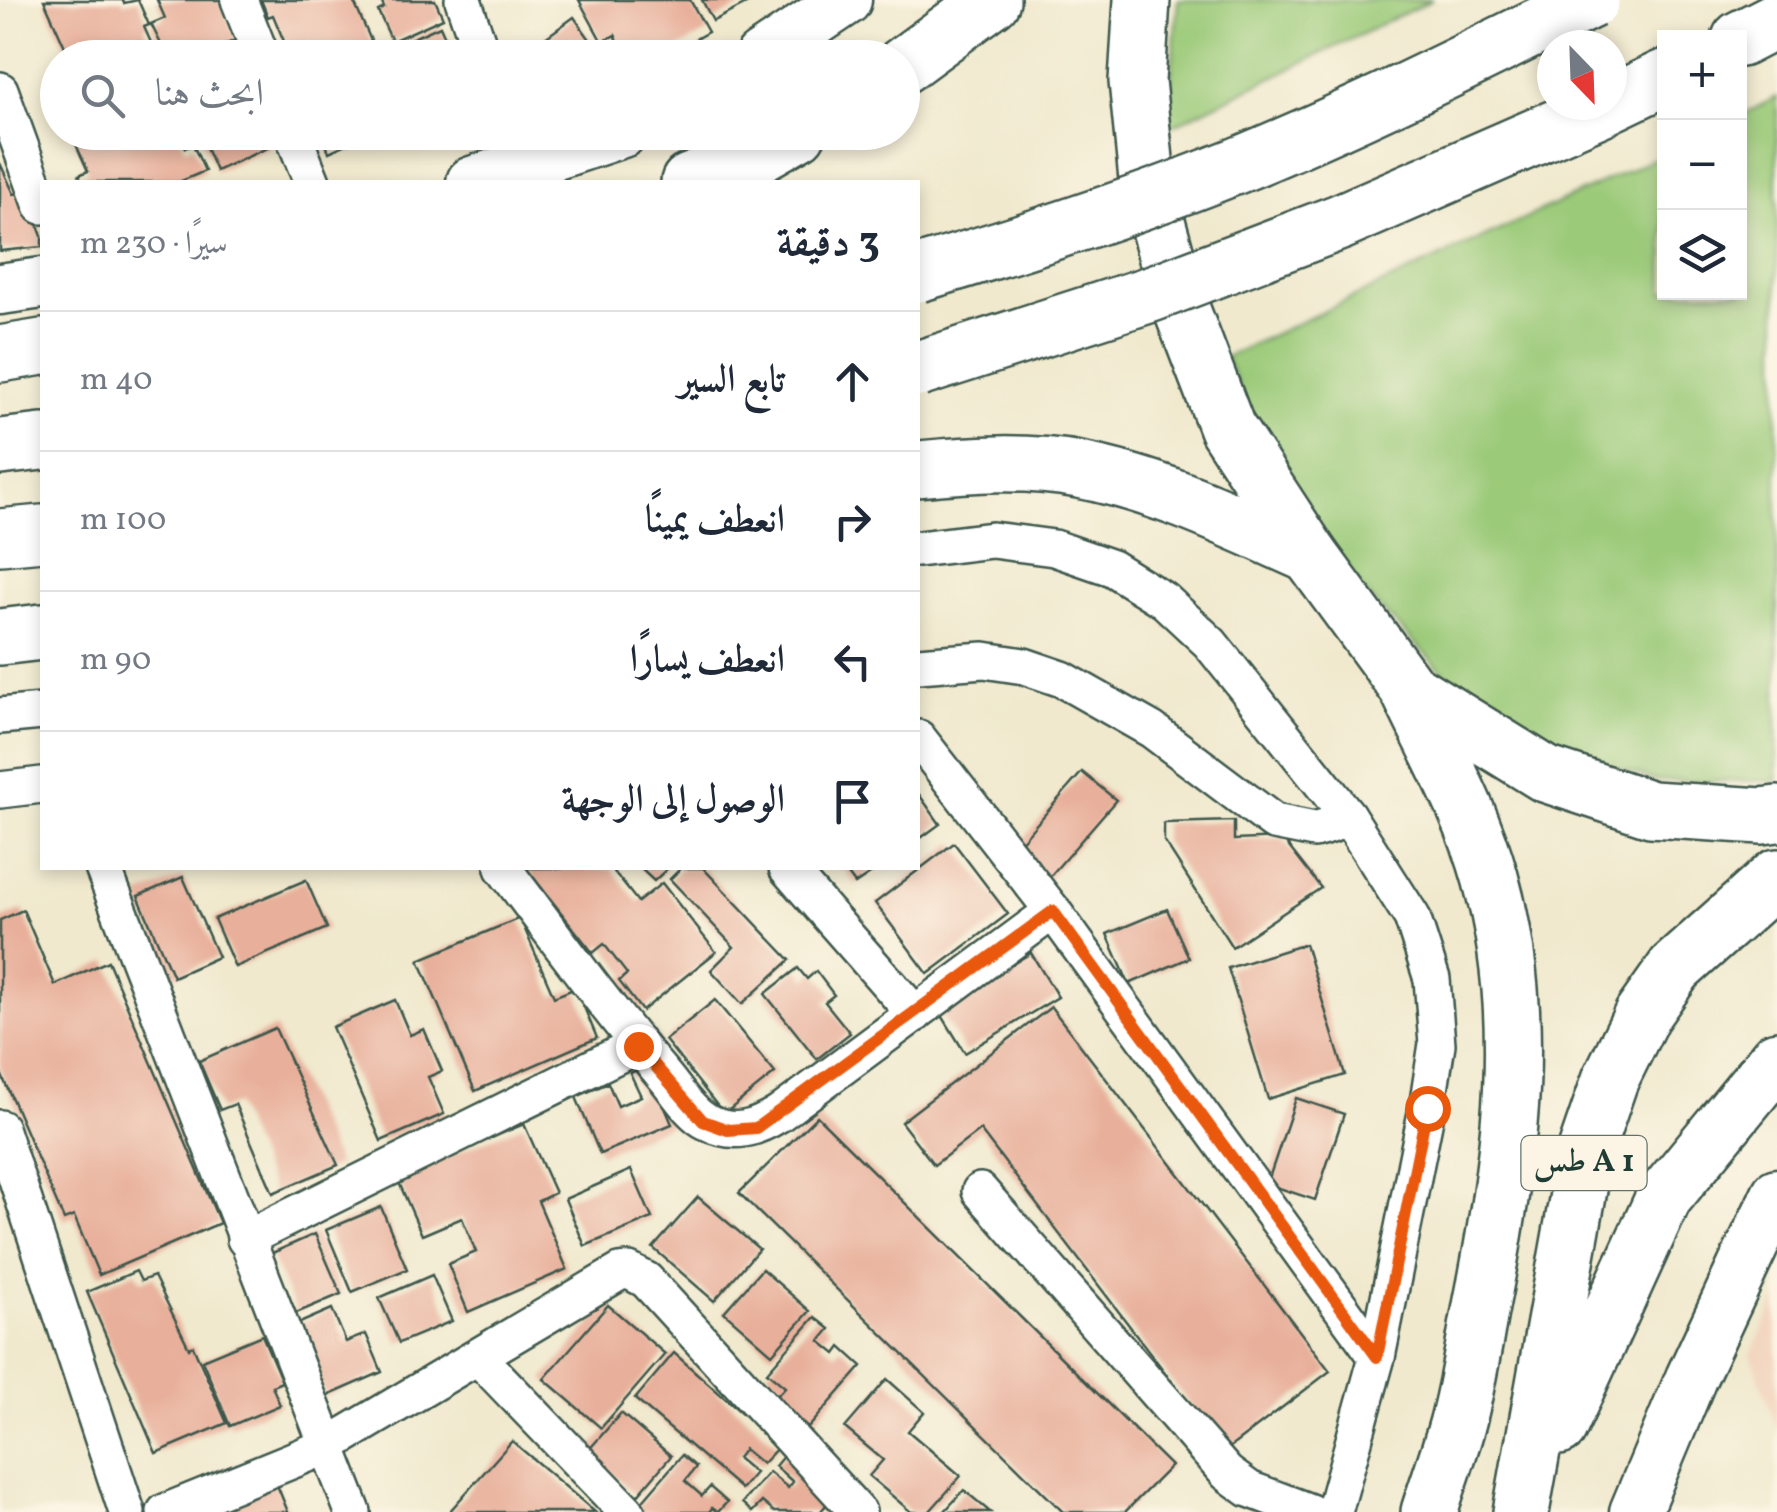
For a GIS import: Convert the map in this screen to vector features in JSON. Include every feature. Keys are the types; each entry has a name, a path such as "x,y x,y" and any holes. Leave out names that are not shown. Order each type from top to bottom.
{"main road":[{"path":"920,53 992,0"},
{"path":"1142,0 1137,81 1148,189 1180,306 1228,428 1310,555 1408,688 1545,774 1651,809 1777,814"},
{"path":"920,273 1240,164 1472,59 1591,0"},
{"path":"1747,36 1777,20"},
{"path":"1627,96 1657,81"},
{"path":"920,367 1151,294 1340,222 1573,120"},
{"path":"694,180 765,150"},
{"path":"0,354 40,347"},
{"path":"0,447 40,442"},
{"path":"920,469 983,464 1078,470 1176,496 1310,555"},
{"path":"0,537 40,533"},
{"path":"0,637 40,632"},
{"name":"طس A 1","path":"1408,688 1458,794 1490,875 1508,961 1516,1044 1511,1130 1498,1220 1457,1424 1429,1512"},
{"name":"طس A 1","path":"1521,1512 1586,1150 1610,1080 1642,1015 1675,968 1777,878"},
{"path":"1521,1512 1664,1197 1777,1059"}],"street":[{"path":"239,0 255,40"},
{"path":"462,0 476,40"},
{"path":"787,40 846,0"},
{"path":"0,90 40,200"},
{"path":"299,150 311,180"},
{"path":"475,180 515,150"},
{"path":"0,289 40,283"},
{"path":"920,549 992,540 1054,548 1112,568 1152,592 1210,643 1347,815 1412,916 1432,978 1437,1044 1377,1357 1334,1512"},
{"path":"920,665 984,660 1024,666 1062,680 1152,730 1274,822 1314,830 1332,826 1347,815"},
{"path":"0,716 40,712"},
{"path":"920,741 1053,911 1377,1357"},
{"path":"0,790 40,785"},
{"path":"103,870 353,1512"},
{"path":"505,870 638,1046 703,1121 728,1130 756,1128 1053,911"},
{"path":"788,870 916,1014"},
{"path":"246,1239 638,1046"},
{"path":"0,1128 126,1512"},
{"path":"980,1191 1227,1473 1248,1488 1310,1512"},
{"path":"1635,1512 1691,1378 1777,1194"},
{"path":"165,1512 326,1447 620,1272 638,1274 858,1512"},
{"path":"479,1358 627,1512"}],"shaded area":[{"path":"1777,1299 1777,1429 1751,1354"}],"green space":[{"path":"1178,0 1432,0 1167,128"},
{"path":"1777,97 1777,781 1657,781 1539,744 1474,703 1332,560 1265,445 1225,357 1657,157 1657,300 1747,300 1747,112"}],"building":[{"path":"44,0 138,0 149,25 144,27 150,40 62,40"},
{"path":"157,0 220,0 237,40 159,40 151,24 165,18"},
{"path":"261,0 353,0 371,40 283,40 273,15 268,17"},
{"path":"381,0 435,0 443,18 392,40 378,11 384,8"},
{"path":"579,0 690,0 708,32 694,40 618,40 615,35 601,40"},
{"path":"702,0 754,0 713,21"},
{"path":"574,17 590,40 542,40"},
{"path":"440,26 446,40 408,40"},
{"path":"79,150 195,150 205,171 184,180 81,180 79,175 88,171"},
{"path":"207,150 263,150 216,171"},
{"path":"0,163 14,194 25,192 40,231 40,247 0,251"},
{"path":"1082,772 1116,800 1046,881 1012,852"},
{"path":"920,796 940,824 920,839"},
{"path":"1234,821 1234,840 1282,838 1321,888 1232,947 1164,841 1164,823"},
{"path":"954,843 1008,914 928,974 875,903"},
{"path":"528,870 613,870 638,902 662,883 716,952 642,1011 619,981 627,974 604,944 593,953"},
{"path":"642,870 666,870 654,881"},
{"path":"679,870 705,870 790,960 742,1004 711,970 734,947 670,879"},
{"path":"844,870 876,870 855,884"},
{"path":"183,877 218,957 173,977 138,896"},
{"path":"306,880 327,928 235,967 214,919"},
{"path":"1167,909 1189,958 1129,984 1107,934"},
{"path":"23,910 55,985 108,961 220,1223 99,1275 74,1216 64,1220 0,1071 0,920"},
{"path":"520,918 554,997 576,988 597,1038 475,1091 419,960"},
{"path":"1305,944 1345,1075 1268,1099 1228,968"},
{"path":"1031,953 1058,997 965,1053 938,1009"},
{"path":"798,968 807,979 816,971 834,995 825,1002 850,1033 817,1059 765,994"},
{"path":"395,1000 410,1035 424,1029 442,1071 428,1077 444,1114 381,1141 332,1027"},
{"path":"715,1000 775,1073 724,1114 665,1040"},
{"path":"1051,1007 1330,1371 1225,1451 980,1130 934,1165 901,1122"},
{"path":"275,1028 338,1165 273,1193 235,1104 220,1110 199,1061"},
{"path":"647,1066 672,1124 600,1154 576,1097 608,1083 618,1106 641,1096 630,1073"},
{"path":"1296,1098 1344,1114 1315,1200 1267,1184"},
{"path":"817,1116 1171,1466 1125,1512 1063,1512 739,1193"},
{"path":"524,1124 555,1193 538,1201 567,1269 468,1312 448,1264 476,1252 462,1218 422,1235 397,1178"},
{"path":"631,1170 652,1218 585,1246 565,1199"},
{"path":"698,1197 759,1249 714,1301 653,1248"},
{"path":"381,1207 407,1269 352,1292 326,1230"},
{"path":"315,1234 341,1294 296,1313 270,1254"},
{"path":"762,1269 810,1311 772,1354 724,1312"},
{"path":"136,1271 141,1281 154,1276 189,1348 193,1346 227,1423 156,1453 87,1292"},
{"path":"432,1275 452,1321 399,1343 379,1298"},
{"path":"608,1305 665,1354 601,1428 544,1379"},
{"path":"332,1309 346,1342 366,1334 382,1372 325,1397 295,1325"},
{"path":"815,1317 830,1329 820,1341 836,1354 841,1347 862,1366 808,1428 774,1399 785,1387 767,1372"},
{"path":"262,1335 282,1382 272,1386 280,1405 230,1426 202,1360"},
{"path":"674,1353 779,1446 762,1464 744,1449 737,1458 755,1473 741,1489 635,1399"},
{"path":"887,1379 924,1412 908,1431 961,1476 929,1512 911,1512 869,1476 883,1460 845,1428"},
{"path":"621,1413 671,1456 637,1496 587,1452"},
{"path":"512,1441 595,1512 449,1512"},
{"path":"785,1454 834,1496 820,1512 774,1512 762,1502 752,1512 742,1503 769,1472 788,1488 793,1482 775,1466"},
{"path":"682,1455 696,1467 685,1481 702,1496 710,1487 727,1502 718,1512 712,1508 709,1512 633,1512"},
{"path":"273,1475 288,1512 216,1512 212,1501"},
{"path":"964,1490 990,1512 944,1512"}],"route":[{"path":"638,1046 703,1121 728,1130 756,1128 1053,911 1377,1357 1427,1108"}]}
